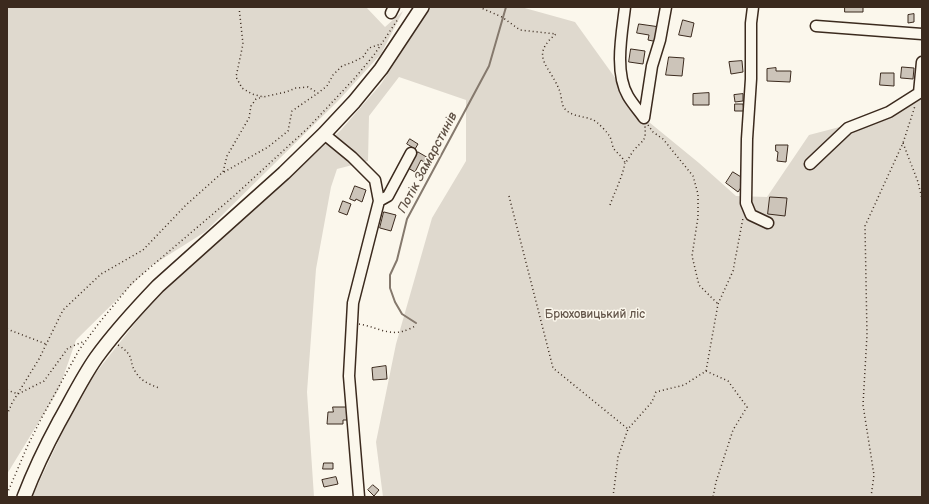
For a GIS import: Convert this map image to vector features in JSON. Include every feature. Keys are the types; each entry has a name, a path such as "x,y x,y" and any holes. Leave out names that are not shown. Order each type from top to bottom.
{"main road":[{"path":"24,497 43,451 81,382 112,337 158,286 284,173 324,134 354,102 381,69 422,7"}],"street":[{"path":"625,7 620,60 621,78 627,95 644,118"},
{"path":"644,118 652,66 660,40 666,7"},
{"path":"753,7 751,23 751,79 747,139 746,203 752,215 768,222"},
{"path":"816,26 922,34"},
{"path":"810,164 848,128 889,112 919,92 922,62"},
{"path":"324,134 375,180 379,201 353,303 349,376 359,497"},
{"path":"379,201 388,196 411,153"}],"path":[{"path":"238,7 243,44 236,77 242,88 252,94 263,97"},
{"path":"479,7 503,17 520,30 556,34 547,41 542,49 542,58 560,91 566,111 596,121 610,136 614,148 626,163"},
{"path":"7,415 39,359 63,310 101,274 143,250 186,205 223,172 268,147 288,131 292,111 327,86 333,75 342,66 363,57 369,48 380,45 384,42"},
{"path":"223,172 227,156 249,118 256,98 286,92 296,88 308,87 318,93"},
{"path":"871,497 874,475 863,405 867,334 865,226 903,143 919,92"},
{"path":"610,205 622,177 626,163 635,149 646,137 644,118"},
{"path":"644,118 653,132 663,139 693,176 698,194 698,217 692,256 699,285 718,304"},
{"path":"903,143 918,182 922,199"},
{"path":"509,196 553,368 628,429"},
{"path":"613,497 618,457 628,429 652,402 656,392 684,385 706,371 718,304 733,271 743,218"},
{"path":"369,326 386,332 403,332 415,326"},
{"path":"7,330 46,344"},
{"path":"7,390 18,394 44,381 68,348 87,340"},
{"path":"115,343 128,352 136,374 141,379 159,388"},
{"path":"706,371 728,381 747,407 733,430 716,482 713,497"}],"green space":[{"path":"7,7 366,7 385,27 403,11 381,54 338,101 205,232 151,266 76,340 59,389 7,474"},
{"name":"Брюховицький ліс","path":"431,7 521,7 575,22 644,118 699,163 736,196 767,197 809,135 874,118 922,87 922,497 383,497 376,442 396,344 432,218 466,161 466,100 399,77 369,116 368,161 337,169 331,187 316,269 307,392 314,497 32,497 83,389 151,303 341,130 381,84"}],"building":[{"path":"845,7 863,7 863,12 845,12"},
{"path":"914,14 914,22 908,23 908,15"},
{"path":"683,20 694,23 691,37 679,35"},
{"path":"639,24 660,27 658,42 648,40 649,35 637,33"},
{"path":"631,49 645,51 643,64 629,62"},
{"path":"669,57 684,58 682,76 666,75"},
{"path":"742,61 743,72 731,74 729,62"},
{"path":"902,67 914,68 913,79 901,78"},
{"path":"776,68 776,71 791,71 790,82 767,81 767,69"},
{"path":"881,73 894,73 894,86 880,85"},
{"path":"709,93 709,105 693,105 693,94"},
{"path":"743,94 743,101 735,102 734,95"},
{"path":"735,104 743,104 744,111 735,111"},
{"path":"410,139 418,144 415,149 407,144"},
{"path":"776,145 788,145 786,162 777,161 778,152 776,151"},
{"path":"418,152 430,159 427,164 421,160 415,172 408,168"},
{"path":"733,172 746,180 738,192 726,183"},
{"path":"355,186 366,190 362,202 356,199 355,201 350,199"},
{"path":"770,197 787,198 785,216 768,214"},
{"path":"343,201 351,204 347,215 339,212"},
{"path":"384,212 396,215 391,231 380,228"},
{"path":"386,366 387,379 373,380 372,368"},
{"path":"333,407 348,407 347,420 343,420 343,424 327,424 328,412 333,412"},
{"path":"324,463 333,463 333,469 323,469"},
{"path":"336,477 338,484 324,487 322,480"},
{"path":"373,485 379,490 374,496 368,490"}],"waterway":[{"name":"Потік Замарстинів","path":"416,323 402,314 395,302 390,288 390,275 397,260 407,219 489,66 506,7"}]}
